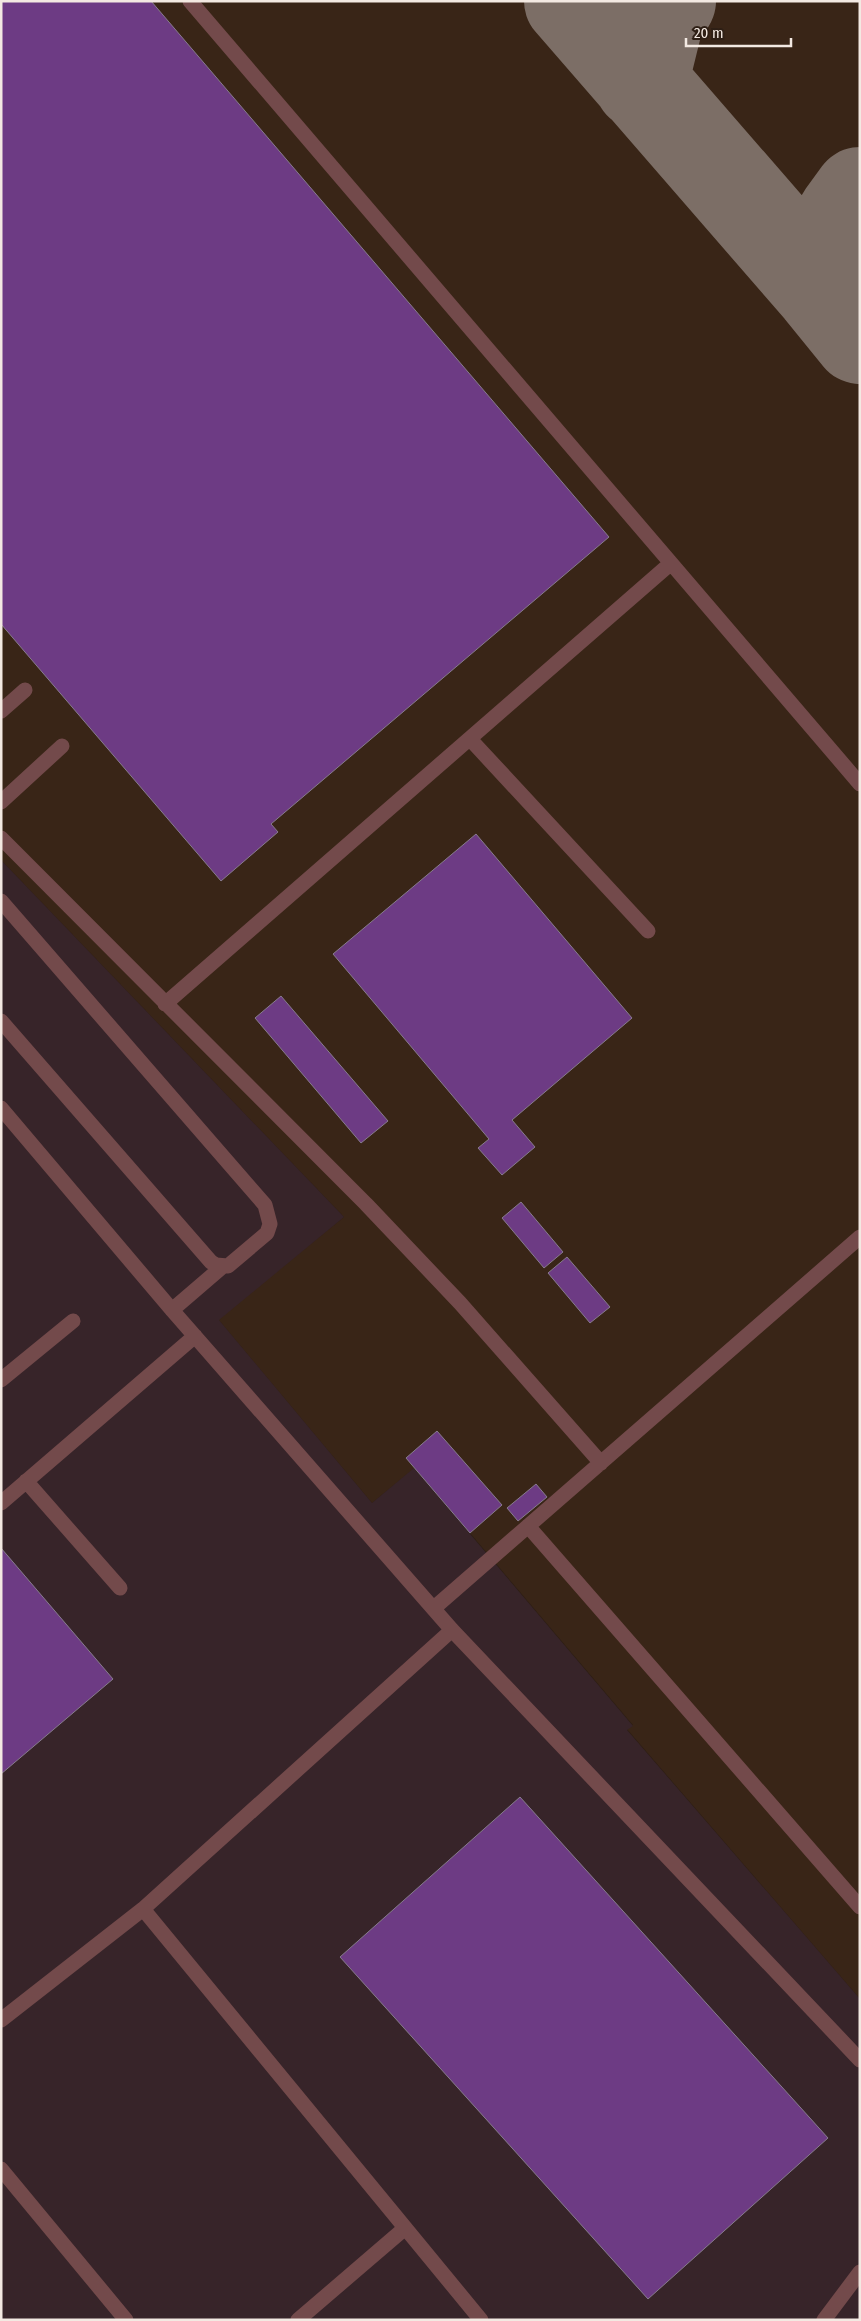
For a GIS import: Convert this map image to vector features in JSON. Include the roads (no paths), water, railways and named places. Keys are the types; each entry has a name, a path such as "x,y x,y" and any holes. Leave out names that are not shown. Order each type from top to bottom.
{"lane":[{"path":"190,1 860,784"},
{"path":"165,1004 670,564"},
{"path":"1,711 25,690"},
{"path":"470,738 648,931"},
{"path":"1,802 62,746"},
{"path":"1,838 366,1204 460,1304 601,1463"},
{"path":"1,900 265,1206 270,1224 267,1233 232,1263 222,1266 172,1310"},
{"path":"1,1021 211,1262 222,1266"},
{"path":"1,1108 172,1310 452,1630 860,2060"},
{"path":"434,1608 860,1237"},
{"path":"1,1380 73,1322"},
{"path":"1,1503 195,1336"},
{"path":"26,1481 120,1588"},
{"path":"528,1526 860,1907"},
{"path":"1,2020 143,1909 452,1630"},
{"path":"143,1909 404,2229 481,2320"},
{"path":"1,2169 126,2320"},
{"path":"298,2320 404,2229"},
{"path":"824,2320 860,2272"}]}
